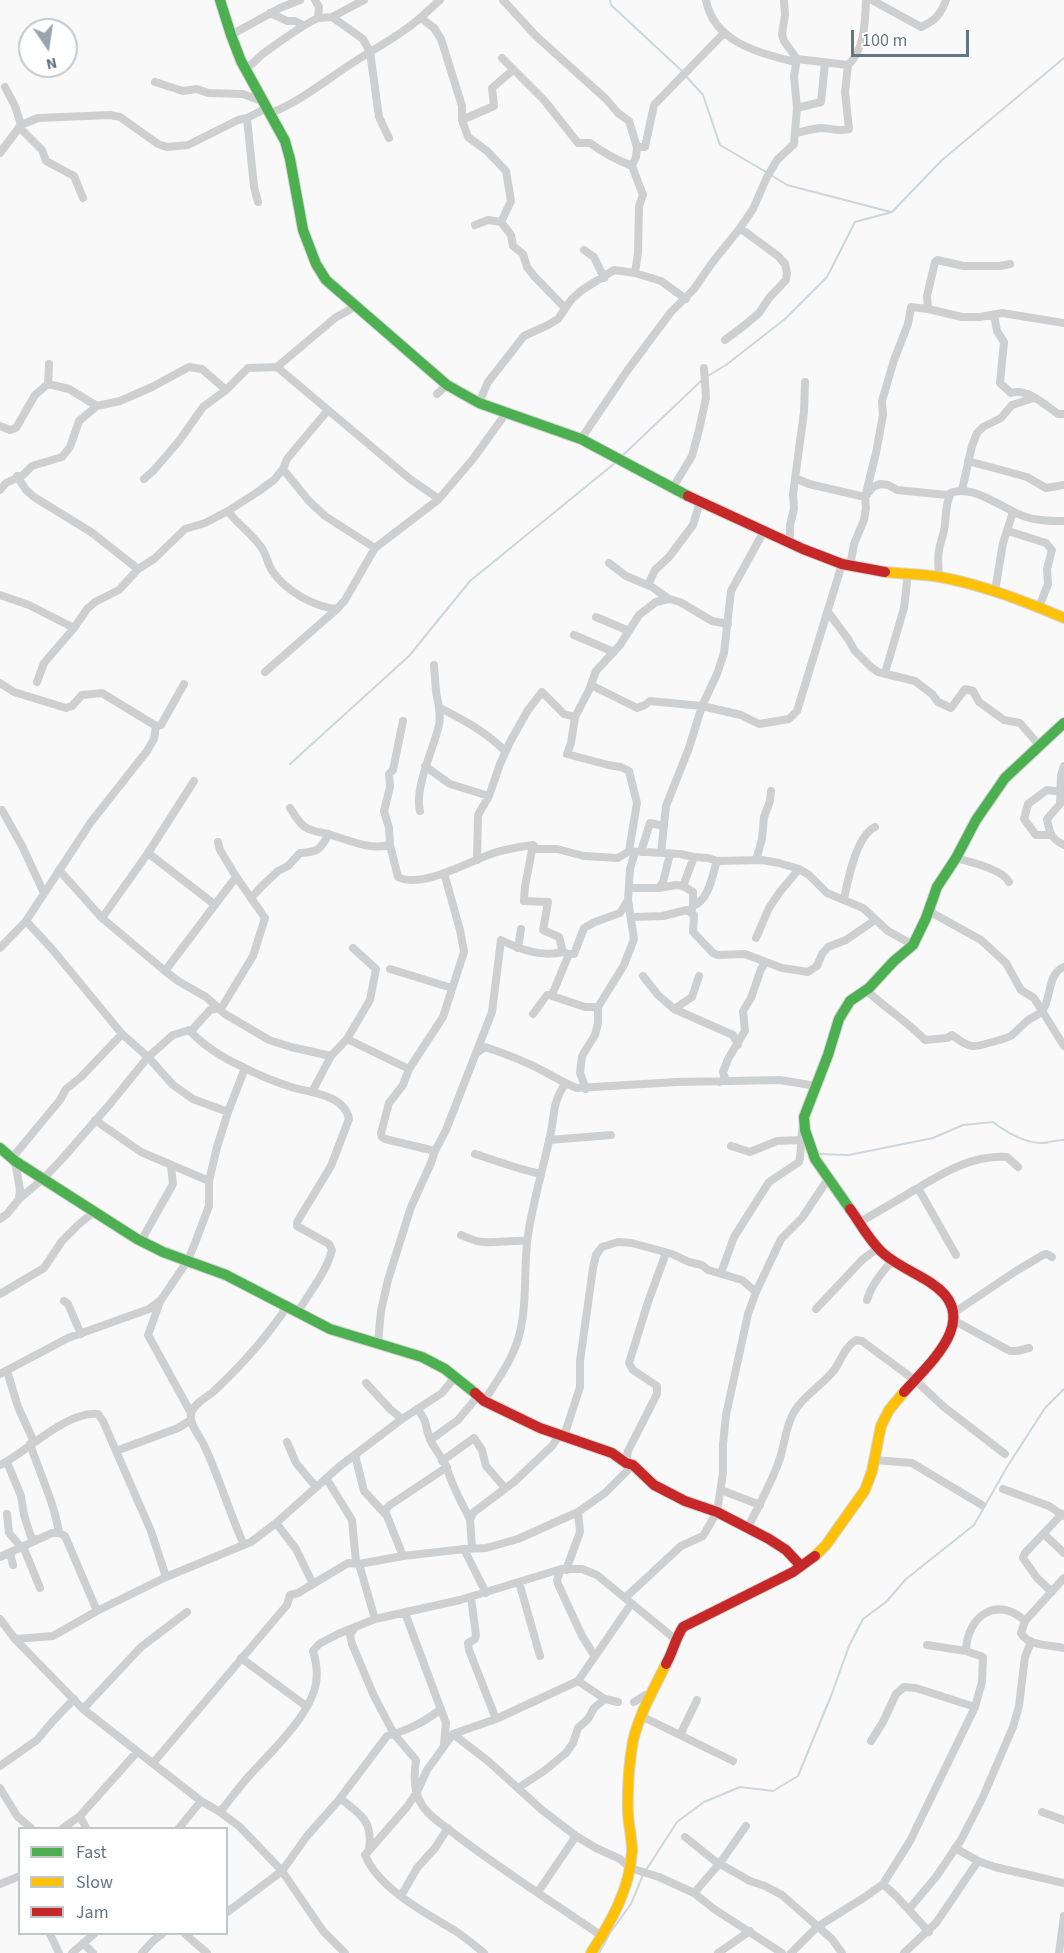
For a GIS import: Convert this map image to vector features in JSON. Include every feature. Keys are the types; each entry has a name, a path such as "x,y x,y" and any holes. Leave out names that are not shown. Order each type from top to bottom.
{"street":[{"path":"220,0 245,69 284,140 305,241 315,266 326,280 447,385 479,403 581,439 672,489 842,564 854,568 939,577 995,591 1064,618"},
{"path":"231,35 270,13 300,0"},
{"path":"315,0 319,8 318,18"},
{"path":"245,69 303,25 318,18 332,17 364,0"},
{"path":"0,153 20,126 38,118 110,115 120,117 159,144 174,147 188,145 267,108 282,108 331,79 421,18 440,0"},
{"path":"503,0 536,36 629,121 637,147 632,166"},
{"path":"706,0 711,17 724,33 744,46 761,53 796,61 848,65"},
{"path":"581,439 671,312 686,299 740,228 753,209 777,160 794,144 797,108 794,76 796,61 782,34 785,15 784,0"},
{"path":"796,133 809,129 823,128 838,132 849,129 845,92 848,65 858,53 862,41 866,0"},
{"path":"872,0 921,27 936,19 946,0"},
{"path":"270,13 303,25"},
{"path":"332,17 363,39 370,52 379,117 389,138"},
{"path":"421,18 434,28 441,39 462,106 462,120 468,137 487,151 506,171 511,201 501,222"},
{"path":"637,147 645,147 654,105 724,33"},
{"path":"502,58 544,100 578,142 590,143 600,151 632,166 643,195 639,206 635,273"},
{"path":"797,108 821,102 825,63"},
{"path":"462,120 494,106 492,88 513,70"},
{"path":"154,82 183,91 197,89 208,93 243,94 267,108"},
{"path":"5,87 15,106 20,126 42,150 46,161 74,177 83,198"},
{"path":"247,118 254,187 258,202"},
{"path":"475,225 488,220 501,222 511,235 513,246 523,254 527,267 565,308"},
{"path":"725,340 759,313 786,280 787,273 785,264 778,256 740,228"},
{"path":"584,249 594,257 604,278"},
{"path":"928,309 927,296 937,260 964,266 1010,264"},
{"path":"479,403 488,382 524,336 558,319 571,300 582,290 614,270 635,273 662,282 686,299"},
{"path":"144,479 179,441 203,407 226,390 248,368 277,367 335,318 356,306"},
{"path":"854,568 851,560 854,543 866,508 865,497 883,415 882,401 908,324 911,308 928,309 962,317 1002,313 1064,323"},
{"path":"994,315 997,331 1004,342 1000,382 1011,393 1015,391 1036,397 1058,414 1064,414"},
{"path":"0,426 10,430 16,428 35,395 48,384 49,364"},
{"path":"0,490 6,483 23,475 32,466 62,457 70,447 79,421 97,406 120,401 189,367 202,369 226,390"},
{"path":"277,367 410,479 438,499"},
{"path":"672,489 692,456 699,430 706,398 704,368"},
{"path":"790,543 805,382"},
{"path":"48,384 69,389 97,406"},
{"path":"437,394 447,385"},
{"path":"962,490 977,434 983,427 1001,418 1012,405 1036,397"},
{"path":"37,682 44,663 87,609 95,602 119,590 138,569 154,560 185,529 205,524 274,480 283,469 287,459 328,410"},
{"path":"266,672 337,609 345,600 375,548 438,499 473,459 506,413"},
{"path":"968,461 1027,477 1046,488 1064,485"},
{"path":"283,469 308,500 325,516 375,548"},
{"path":"17,476 26,490 34,497 91,532 138,569"},
{"path":"795,478 810,484 865,497"},
{"path":"865,497 873,487 880,484 888,484 897,490 947,495 962,490 982,496 1028,518 1064,522"},
{"path":"939,577 938,551 943,536 948,499 952,492"},
{"path":"648,585 656,570 693,525 700,502"},
{"path":"228,511 263,550 271,569 279,579 313,603 337,609"},
{"path":"995,591 1003,543 1013,512"},
{"path":"661,853 666,806 724,653 731,591 764,531"},
{"path":"1008,531 1046,543 1052,550 1047,569 1048,584 1039,607"},
{"path":"609,563 626,576 648,585 669,599 680,602 712,621 728,624"},
{"path":"591,685 638,708 650,701 702,706 741,715 759,724 789,719 797,711 842,564"},
{"path":"885,673 904,608 908,573"},
{"path":"0,595 29,605 74,628"},
{"path":"635,852 637,803 629,771 567,754 572,743 575,717 596,670 614,652 639,615 656,602 669,599"},
{"path":"828,612 855,651 878,672 915,681 932,694 938,702 951,708 965,689 973,691 979,702 1004,720 1020,723 1039,745"},
{"path":"596,617 629,631"},
{"path":"574,635 614,652"},
{"path":"420,811 425,766 439,724 440,708 434,665"},
{"path":"0,683 14,692 66,708 72,706 82,694 102,693 156,726 161,725 184,684"},
{"path":"477,860 478,815 489,796 505,751 528,710 542,692 564,714 575,717"},
{"path":"440,708 470,723 505,751"},
{"path":"403,720 393,770 389,774 390,787 384,806 398,877 413,880 444,873 494,853 533,845"},
{"path":"0,948 26,921 91,822 147,751 154,740 156,726"},
{"path":"721,1273 734,1237 769,1182 799,1162 804,1117 839,1018 850,1002 914,945 937,887 956,858 976,820 1005,778 1039,745 1061,730"},
{"path":"425,766 450,784 489,796"},
{"path":"1064,766 1061,775 1060,804 1047,819 1050,835 1064,845"},
{"path":"102,918 148,853 194,781"},
{"path":"756,860 771,790"},
{"path":"1050,835 1036,836 1024,819 1029,804 1047,790 1061,792"},
{"path":"290,808 300,823 307,828 378,848 390,845"},
{"path":"2,810 44,893"},
{"path":"378,1342 381,1311 388,1280 411,1207 446,1130 492,1012 501,940 518,948 552,955 574,954 585,928 620,913 628,900 630,869 635,852 650,823 664,826"},
{"path":"844,899 858,848 867,832 875,827"},
{"path":"251,898 300,853 315,852 322,846 329,834"},
{"path":"0,1219 44,1178 110,1104 147,1057 173,1035 189,1030 210,1010 222,1007 254,956 265,918 236,877 220,850 218,842"},
{"path":"533,845 537,849 557,849 585,856 618,858 635,852 680,854 717,861 756,860 778,863 799,869 809,875 827,892 863,908 888,931 914,945"},
{"path":"533,845 524,901 548,902 543,930 559,937 566,953 556,989 552,995 547,994"},
{"path":"148,853 214,904"},
{"path":"659,888 670,854"},
{"path":"683,886 694,857"},
{"path":"956,858 999,873 1009,882"},
{"path":"632,917 663,916 692,909 706,893 717,861"},
{"path":"756,938 769,908 779,892 799,869"},
{"path":"59,870 102,918 165,971 206,997 225,1014 269,1040 331,1056"},
{"path":"435,1151 382,1137 381,1133 389,1103 403,1085 409,1069 443,1017 464,952 444,873"},
{"path":"165,971 236,877"},
{"path":"630,888 683,886 693,892 692,909 695,920 693,932 713,953 723,956 746,954 782,968 808,972 817,966 828,947 846,940 875,920"},
{"path":"586,1089 580,1073 582,1056 595,1035 598,1007 624,965 634,939 628,900"},
{"path":"930,908 934,914 981,940 1006,963 1021,990 1035,998 1064,1046"},
{"path":"26,921 59,957 122,1034 181,1092 228,1112"},
{"path":"518,948 521,929"},
{"path":"312,1092 331,1056 347,1039 370,1000 376,969 353,948"},
{"path":"720,1082 725,1078 723,1072 728,1059 745,1031 743,1011 766,962"},
{"path":"866,990 896,1015 910,1023 925,1040 947,1038 952,1035 972,1047 1005,1040 1032,1017 1042,1012 1053,979 1059,969 1064,967"},
{"path":"390,969 452,988"},
{"path":"643,976 658,995 674,1009 733,1035 738,1045"},
{"path":"674,1009 692,997 699,976"},
{"path":"547,994 585,1007 598,1007"},
{"path":"533,1014 547,994"},
{"path":"1059,1036 1064,1026"},
{"path":"189,1030 222,1057 290,1086 330,1098 343,1106 349,1119 331,1166 297,1222 297,1226 329,1244 332,1250 320,1278 298,1312"},
{"path":"13,1160 66,1089 81,1077 122,1034"},
{"path":"347,1039 409,1069"},
{"path":"477,1052 484,1047 509,1054 549,1073 565,1084 586,1089 628,1084 780,1080 816,1086"},
{"path":"244,1545 208,1454 148,1335 161,1300 188,1260 209,1206 209,1181 228,1112 245,1068"},
{"path":"430,1440 458,1420 481,1398 504,1371 518,1338 522,1319 527,1241 554,1106 557,1095 565,1084"},
{"path":"95,1120 141,1152 209,1181"},
{"path":"591,1953 603,1937 623,1893 630,1868 632,1849 628,1813 633,1741 640,1716 672,1653 675,1640 683,1627 753,1592 817,1555 830,1540 869,1481 880,1430 887,1413 900,1395 916,1381 948,1336 955,1317 952,1303 934,1285 892,1262 877,1249 828,1179 808,1142 803,1127"},
{"path":"549,1140 611,1135"},
{"path":"731,1146 750,1152 777,1141 800,1140"},
{"path":"0,1148 13,1160 141,1241 163,1252 226,1275 288,1305 330,1329 422,1357 455,1377 481,1398 515,1417 612,1453 654,1485 685,1501 717,1512 748,1527 786,1550 801,1566"},
{"path":"475,1154 513,1168 541,1174"},
{"path":"860,1222 932,1178 973,1160 1007,1157 1018,1167"},
{"path":"13,1160 20,1190 19,1199"},
{"path":"141,1241 173,1184 171,1166"},
{"path":"484,1953 456,1931 442,1925 392,1890 368,1864 364,1856 406,1808 416,1794 427,1770 453,1734 496,1719 578,1681 628,1600 681,1546 703,1536 717,1512 723,1473 726,1415 740,1346 756,1292 781,1239 802,1218 828,1179"},
{"path":"918,1188 956,1255"},
{"path":"0,1294 44,1268 62,1241 95,1211"},
{"path":"461,1235 485,1242 527,1241"},
{"path":"486,1593 468,1549 470,1519 474,1512 514,1482 562,1435 580,1387 581,1349 596,1256 602,1247 618,1242 666,1253 742,1280 756,1292"},
{"path":"816,1309 863,1259 877,1249"},
{"path":"153,1763 287,1605 290,1595 298,1593 348,1563 359,1564 402,1556 486,1548 518,1539 578,1512 605,1493 629,1464 628,1451 657,1394 657,1386 633,1370 629,1364 666,1253"},
{"path":"955,1317 1016,1271 1043,1255 1047,1254 1052,1257"},
{"path":"867,1300 869,1292 882,1272 892,1262"},
{"path":"59,1533 56,1511 4,1373 68,1338 149,1308 161,1300"},
{"path":"64,1301 68,1304 81,1334"},
{"path":"116,1451 178,1428 191,1417 196,1405 213,1392 262,1341 288,1305"},
{"path":"955,1317 1010,1351 1029,1348"},
{"path":"748,1527 769,1488 794,1412 819,1383 833,1371 846,1347 856,1340 862,1341 916,1381 944,1407 1005,1454"},
{"path":"15,1639 53,1636 166,1577 244,1545 261,1535 355,1455 402,1419 442,1393 455,1377"},
{"path":"366,1383 402,1419"},
{"path":"417,1409 425,1419 430,1440 470,1519"},
{"path":"37,1540 31,1537 21,1496 3,1463 70,1421 98,1414 103,1420 151,1531 166,1577"},
{"path":"402,1556 385,1510 474,1438 482,1450 486,1466 505,1488"},
{"path":"287,1442 296,1463 316,1488"},
{"path":"355,1455 364,1491 387,1516"},
{"path":"875,1460 912,1463 982,1505"},
{"path":"326,1478 352,1520 356,1562 359,1564 375,1619"},
{"path":"1003,1489 1034,1500 1063,1515 1025,1553 1023,1558 1037,1578 1052,1592"},
{"path":"721,1490 760,1505"},
{"path":"578,1512 580,1532 557,1580 563,1598 594,1655"},
{"path":"7,1514 9,1533 22,1547 40,1588"},
{"path":"276,1523 296,1549 313,1584"},
{"path":"0,1557 52,1533 65,1536 98,1611"},
{"path":"1044,1535 1064,1553"},
{"path":"10,1552 13,1565"},
{"path":"220,1812 249,1776 282,1742 306,1706 316,1684 316,1663 313,1651 319,1644 375,1619 471,1598 563,1569 582,1569 597,1575 675,1640"},
{"path":"1064,1578 1025,1621 1021,1633 1031,1642 1064,1648"},
{"path":"519,1582 540,1656"},
{"path":"471,1598 476,1635 475,1639 468,1643 469,1650 496,1719"},
{"path":"966,1651 970,1628 986,1612 1000,1610 1018,1615 1025,1621"},
{"path":"84,1709 141,1647 187,1612"},
{"path":"405,1613 446,1723 444,1746"},
{"path":"0,1619 15,1639 84,1709 201,1801 240,1827 282,1871 323,1931 345,1953"},
{"path":"355,1627 350,1635 352,1644 374,1696 394,1734 416,1760 414,1773 416,1794 423,1806 448,1828 507,1872 603,1937"},
{"path":"909,1909 936,1877 973,1818 1013,1727 1019,1706 1025,1657 1031,1642"},
{"path":"791,1953 817,1927 883,1884 910,1841 975,1707 982,1682 984,1660 979,1655 966,1651 927,1645"},
{"path":"241,1658 306,1706"},
{"path":"578,1681 605,1699 618,1702"},
{"path":"871,1741 896,1694 904,1687 975,1707"},
{"path":"634,1702 645,1695 652,1694"},
{"path":"0,1766 37,1740 74,1699"},
{"path":"518,1788 566,1753 573,1743 578,1728 588,1719 594,1708 605,1699"},
{"path":"680,1735 698,1700"},
{"path":"228,1912 282,1871 387,1736 419,1725 441,1709"},
{"path":"640,1716 733,1761"},
{"path":"453,1734 576,1836 620,1859 630,1868 659,1877 694,1893 714,1909 782,1953"},
{"path":"64,1827 80,1816 137,1752"},
{"path":"0,1788 17,1816 30,1827"},
{"path":"340,1798 364,1818 371,1832 369,1850"},
{"path":"180,1827 201,1801"},
{"path":"1042,1812 1064,1820"},
{"path":"80,1816 86,1827"},
{"path":"694,1893 720,1863 746,1827"},
{"path":"401,1896 417,1868 435,1848 448,1828"},
{"path":"538,1892 576,1836"},
{"path":"685,1838 750,1881 782,1895 832,1939 842,1953"},
{"path":"955,1848 978,1861 995,1867 1064,1883"},
{"path":"904,1953 929,1932 978,1861"},
{"path":"0,1884 18,1877"},
{"path":"883,1884 929,1932"},
{"path":"1059,1953 1064,1916"},
{"path":"718,1953 750,1931"},
{"path":"50,1935 59,1953"},
{"path":"72,1953 93,1935"},
{"path":"142,1953 161,1935"},
{"path":"188,1936 207,1953"},
{"path":"83,1943 93,1953"}],"waterway":[{"path":"610,0 611,5 682,71"},
{"path":"706,377 726,365 785,319 827,277 855,222 892,212 942,160 1064,58"},
{"path":"686,76 703,95 720,145 766,172"},
{"path":"771,175 787,185 891,212"},
{"path":"621,457 702,380"},
{"path":"290,764 409,656 470,581 615,463"},
{"path":"818,1154 849,1155 933,1138 963,1125 993,1122 1027,1141 1040,1143 1064,1140"},
{"path":"646,1870 677,1822 704,1802 740,1787 773,1791 798,1776 849,1646 863,1619 886,1602 906,1579 974,1525 1007,1467 1045,1408 1064,1389"},
{"path":"599,1953 631,1904 643,1875"}],"traffic: fast":[{"path":"220,0 241,61 285,141 303,230 316,264 326,280 447,385 479,403 581,439 688,496"},
{"path":"850,1209 815,1159 805,1130 804,1117 839,1019 850,1001 869,988 894,961 913,945 937,887 956,858 976,820 1005,778 1064,723"},
{"path":"0,1148 15,1161 137,1239 163,1252 226,1275 330,1329 422,1357 445,1369 475,1393"}],"traffic: slow":[{"path":"885,572 933,576 972,584 1064,618"},
{"path":"815,1556 826,1545 865,1490 872,1471 881,1426 889,1410 904,1392"},
{"path":"591,1953 606,1929 628,1879 632,1851 628,1814 629,1768 633,1741 643,1711 666,1664"}],"traffic: jam":[{"path":"688,496 803,549 842,564 885,572"},
{"path":"850,1209 884,1254 931,1283 946,1296 953,1310 953,1324 948,1339 939,1353 904,1392"},
{"path":"475,1393 484,1401 540,1428 612,1453 633,1465 654,1485 685,1501 717,1512 769,1539 786,1550 801,1566"},
{"path":"666,1664 683,1627 793,1572 815,1556"}]}
